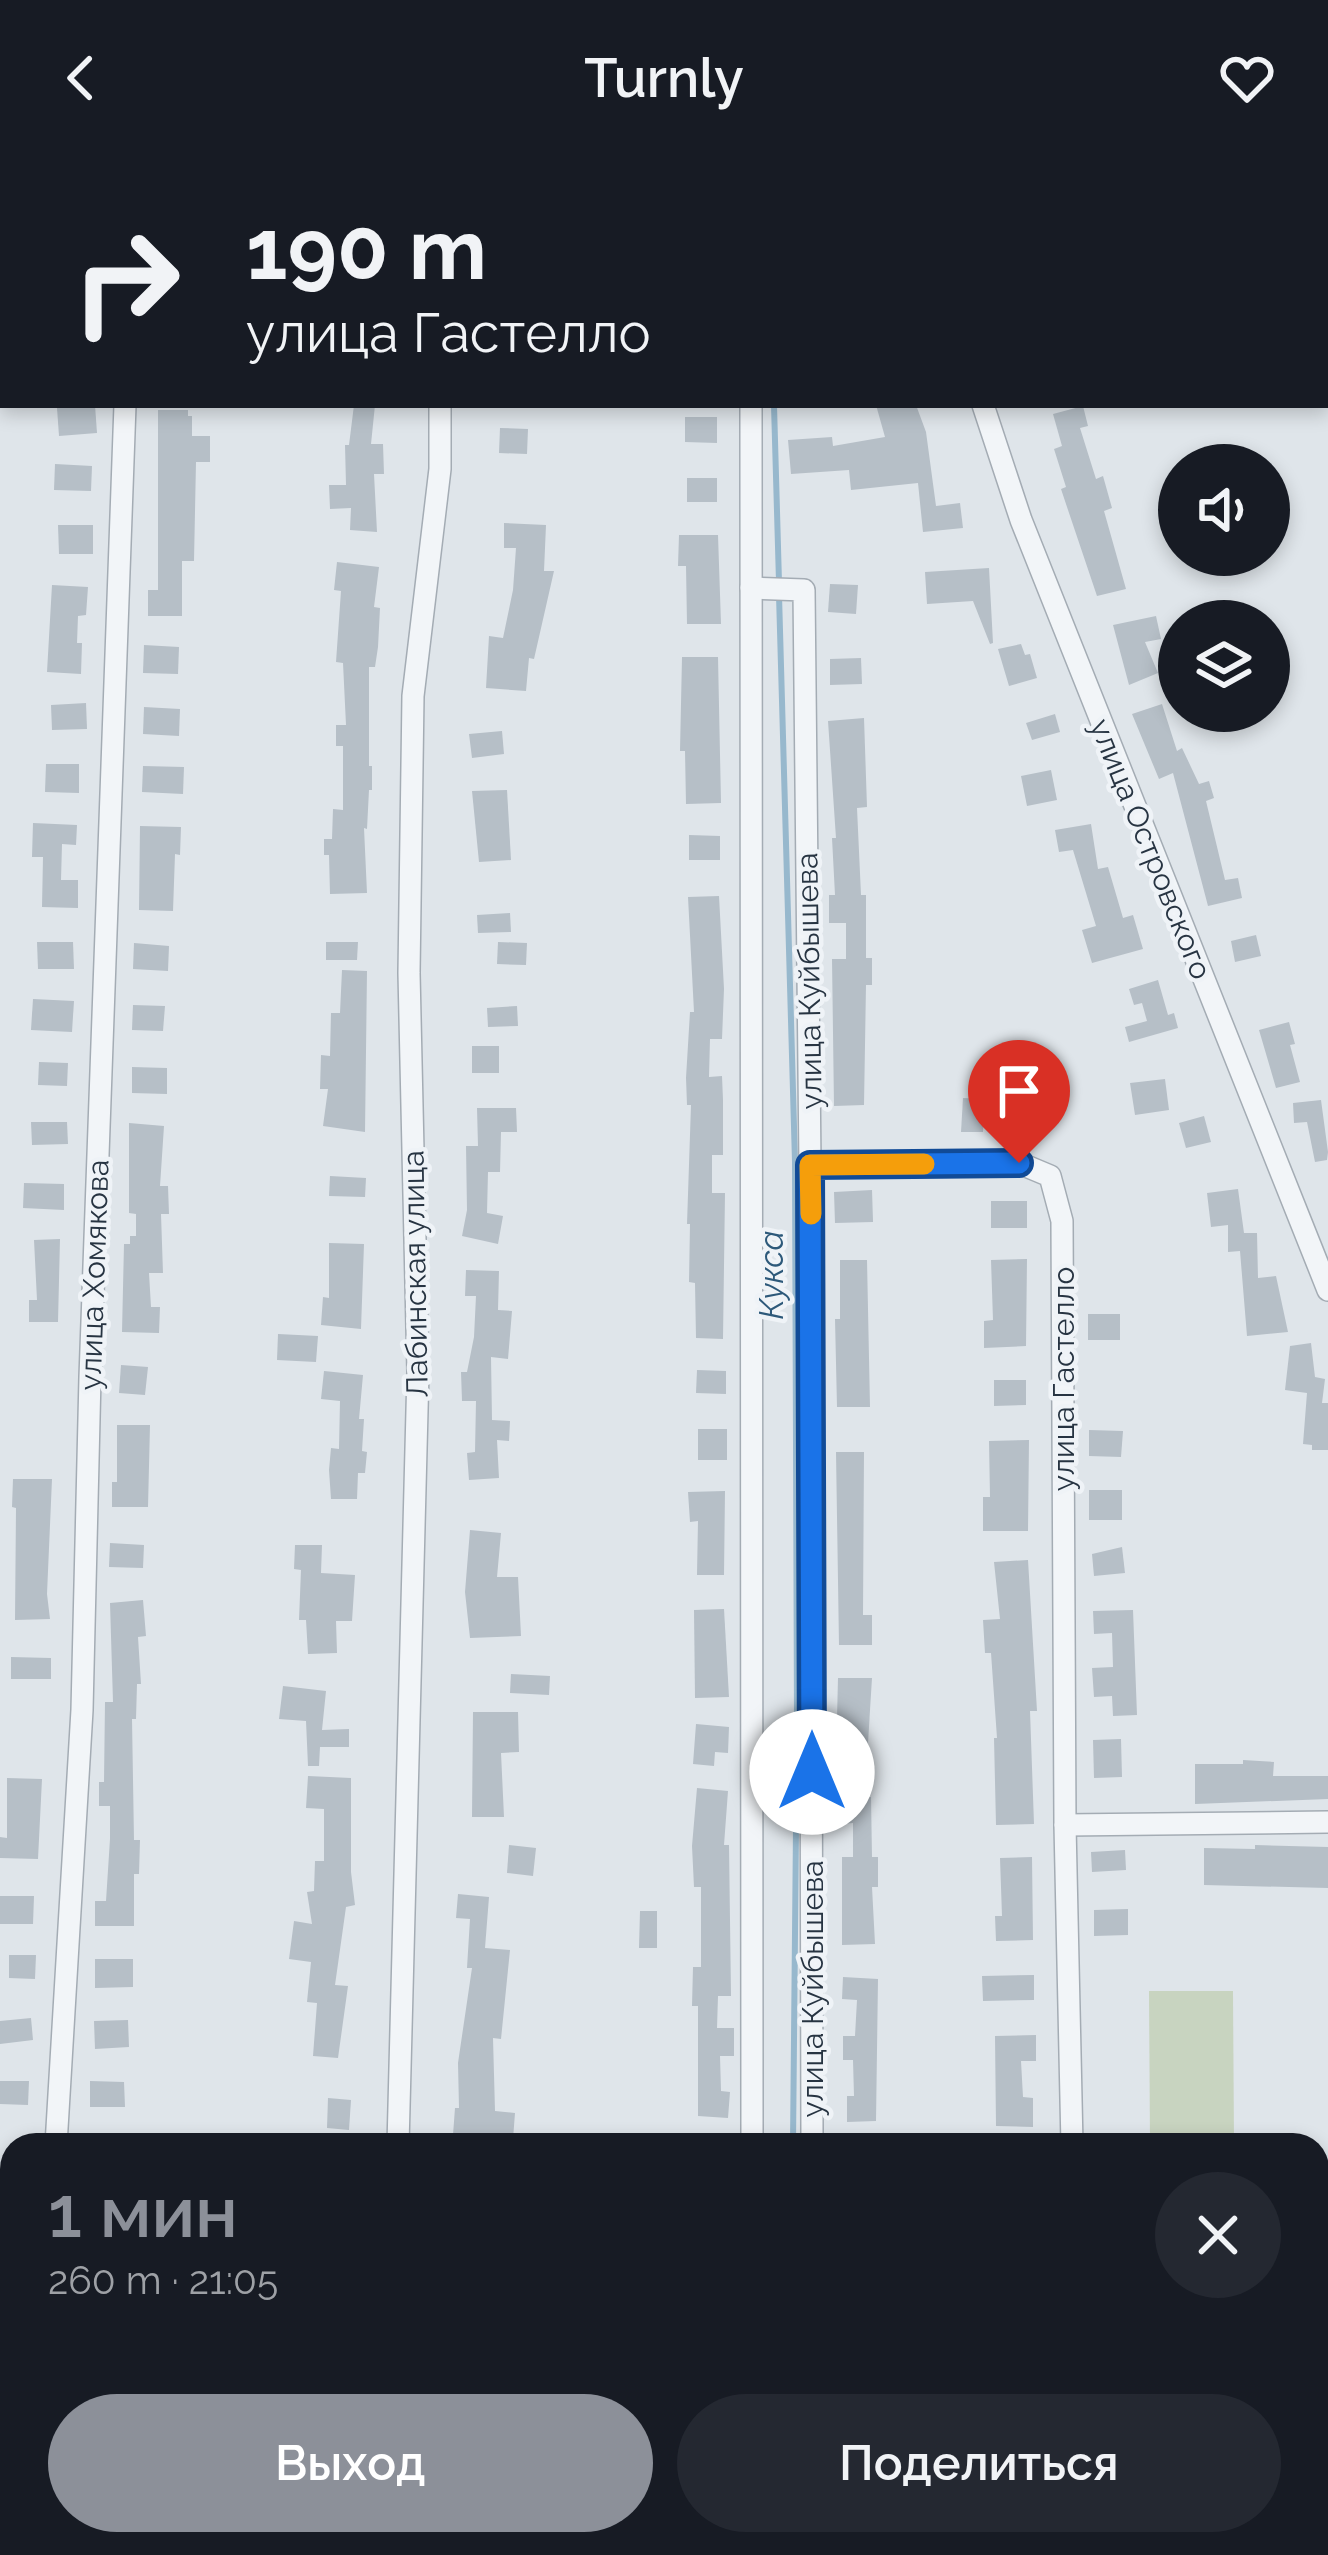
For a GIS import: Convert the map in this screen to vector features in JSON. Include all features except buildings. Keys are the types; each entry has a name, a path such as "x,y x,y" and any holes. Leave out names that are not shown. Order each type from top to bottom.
{"street":[{"name":"улица Хомякова","path":"57,2133 82,1710 125,408"},
{"name":"Лабинская улица","path":"398,2133 418,1372 409,974 412,719 440,469 440,408"},
{"name":"улица Куйбышева","path":"751,408 770,588 752,2133"},
{"name":"улица Островского","path":"984,408 1037,561 1328,1290"},
{"name":"улица Куйбышева","path":"770,588 804,590 812,2133"},
{"name":"улица Гастелло","path":"810,1165 1019,1163 1050,1176 1062,1221 1072,2133"},
{"path":"1065,1825 1328,1822"}],"green space":[{"path":"1149,1991 1233,1991 1234,2133 1150,2133"}],"waterway":[{"name":"Кукса","path":"774,408 779,582"},
{"name":"Кукса","path":"779,595 795,1162 793,2133"}],"slow traffic":[{"path":"811,1214 810,1165 924,1164"}],"route":[{"path":"812,1772 810,1165 1019,1163"}]}
